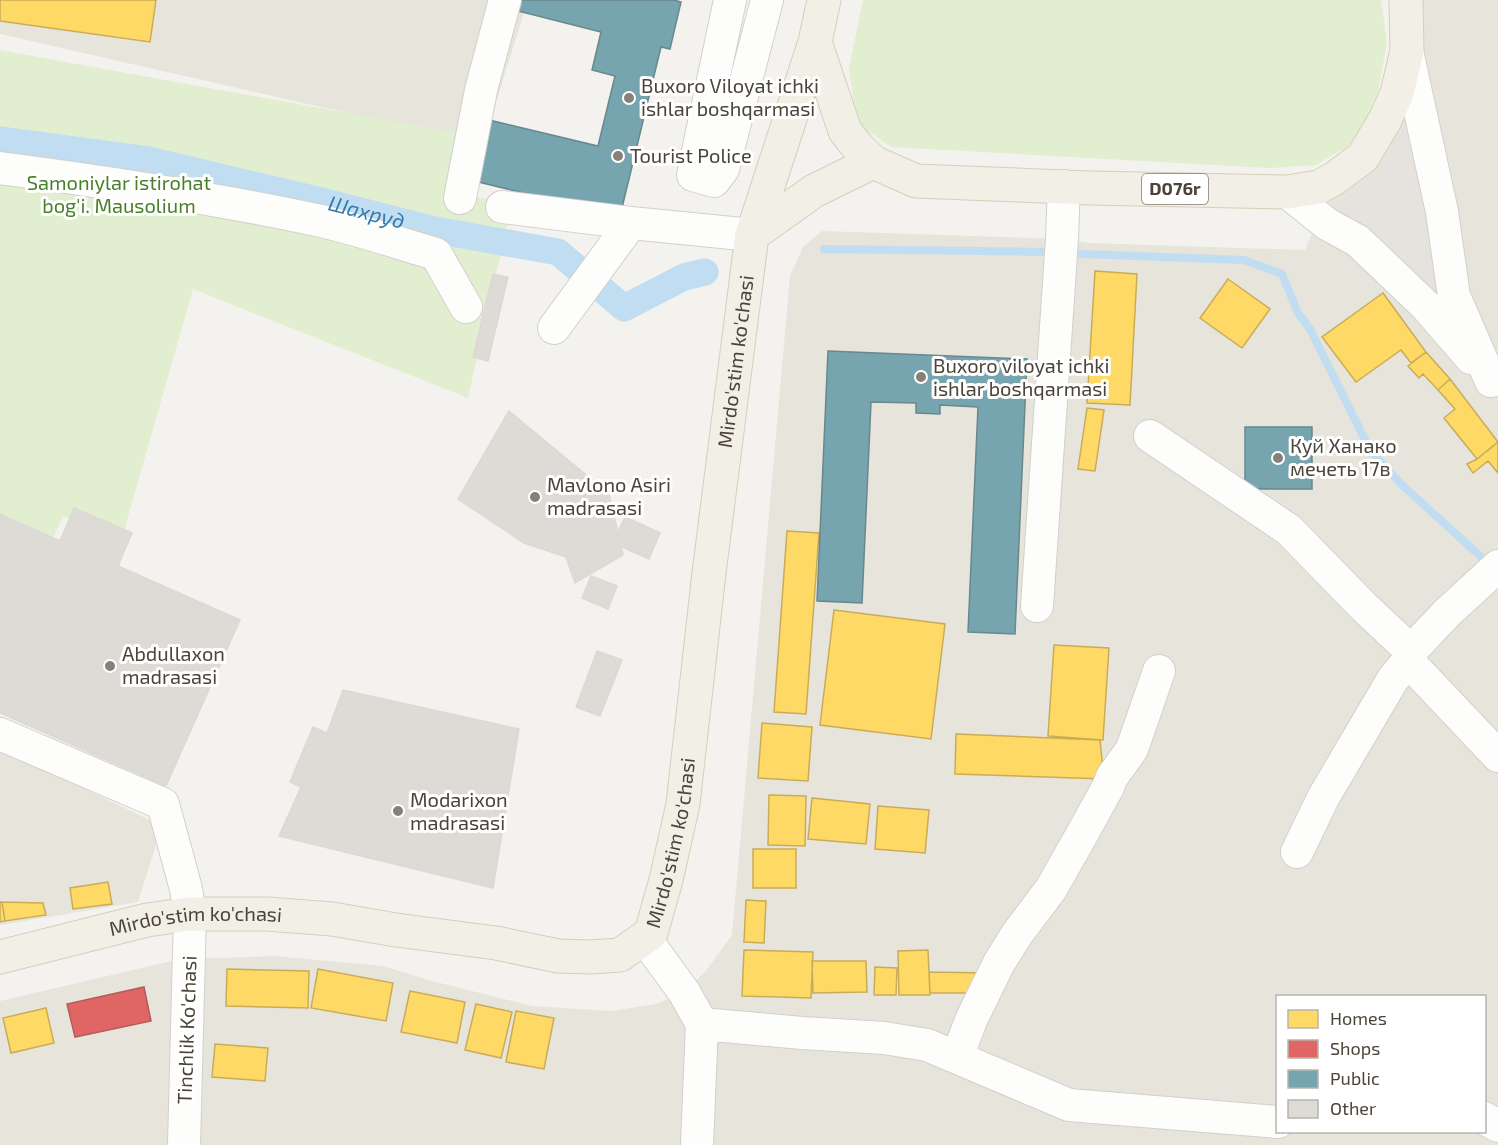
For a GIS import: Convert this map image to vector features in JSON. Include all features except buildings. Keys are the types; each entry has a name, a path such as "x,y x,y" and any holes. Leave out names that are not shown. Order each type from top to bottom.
{"main road":[{"name":"Mirdo'stim ko'chasi","path":"0,957 147,920 190,914 267,914 332,919 496,943 558,956 620,955 651,933 683,804 710,562 752,235 815,42 824,0"},
{"path":"1287,192 1319,187 1363,157 1398,93 1407,51 1406,0"},
{"name":"D076r","path":"815,42 845,131 873,162 916,181 1287,192"},
{"path":"752,235 814,190 873,162"}],"street":[{"path":"460,198 481,90 505,0"},
{"path":"730,0 693,174 714,182 723,169 767,0"},
{"path":"1407,51 1442,212 1454,296 1494,386"},
{"path":"0,168 201,197 312,219 436,254 466,307"},
{"path":"1037,606 1064,186"},
{"path":"1287,192 1327,224 1358,241 1426,306 1494,386"},
{"path":"502,207 752,235"},
{"path":"554,328 631,223"},
{"path":"1150,436 1289,530 1364,607 1498,756"},
{"path":"1297,852 1323,798 1393,679 1409,656 1448,612 1491,572"},
{"path":"957,1057 972,1017 999,963 1017,934 1051,889 1112,777 1132,749 1159,671"},
{"name":"Tinchlik Ko'chasi","path":"0,734 163,804 186,889 190,914 184,1145"},
{"path":"651,933 649,944 684,992 702,1024 697,1145"},
{"path":"702,1024 884,1038 927,1045 1069,1105 1276,1122"}],"shaded area":[{"path":"0,0 528,0 483,144 0,34"},
{"path":"1406,0 1498,0 1498,1145 0,1145 0,1001 189,957 274,956 383,966 532,1006 612,1011 656,1004 684,992 705,972 732,935 790,276 803,247 822,231 1305,250 1335,178 1363,157"},
{"path":"1413,109 1442,304 1407,262 1371,230 1322,208 1354,194 1379,171"},
{"path":"0,748 162,826 138,902 0,925"}],"green space":[{"path":"863,0 1381,0 1387,43 1378,91 1365,124 1348,146 1316,165 1268,168 891,147 857,123 849,68"},
{"name":"Samoniylar istirohat bog'i. Mausolium","path":"0,50 463,134 450,192 512,204 468,398 193,289 121,541 63,516 48,549 0,528"}],"waterway":[{"name":"Шахруд","path":"0,140 148,160 435,230 558,252 624,308 684,277 705,272"},
{"path":"824,249 1047,252"},
{"path":"1081,254 1244,260 1282,274 1298,313 1310,329 1370,450 1402,485 1490,565"}],"place":[{"name":"Buxoro Viloyat ichki ishlar boshqarmasi","path":"629,98"},
{"name":"Tourist Police","path":"618,156"},
{"name":"Buxoro viloyat ichki ishlar boshqarmasi","path":"921,377"},
{"name":"Куй Ханако мечеть 17в","path":"1278,458"},
{"name":"Mavlono Asiri madrasasi","path":"535,497"},
{"name":"Abdullaxon madrasasi","path":"110,666"},
{"name":"Modarixon madrasasi","path":"398,811"}]}
